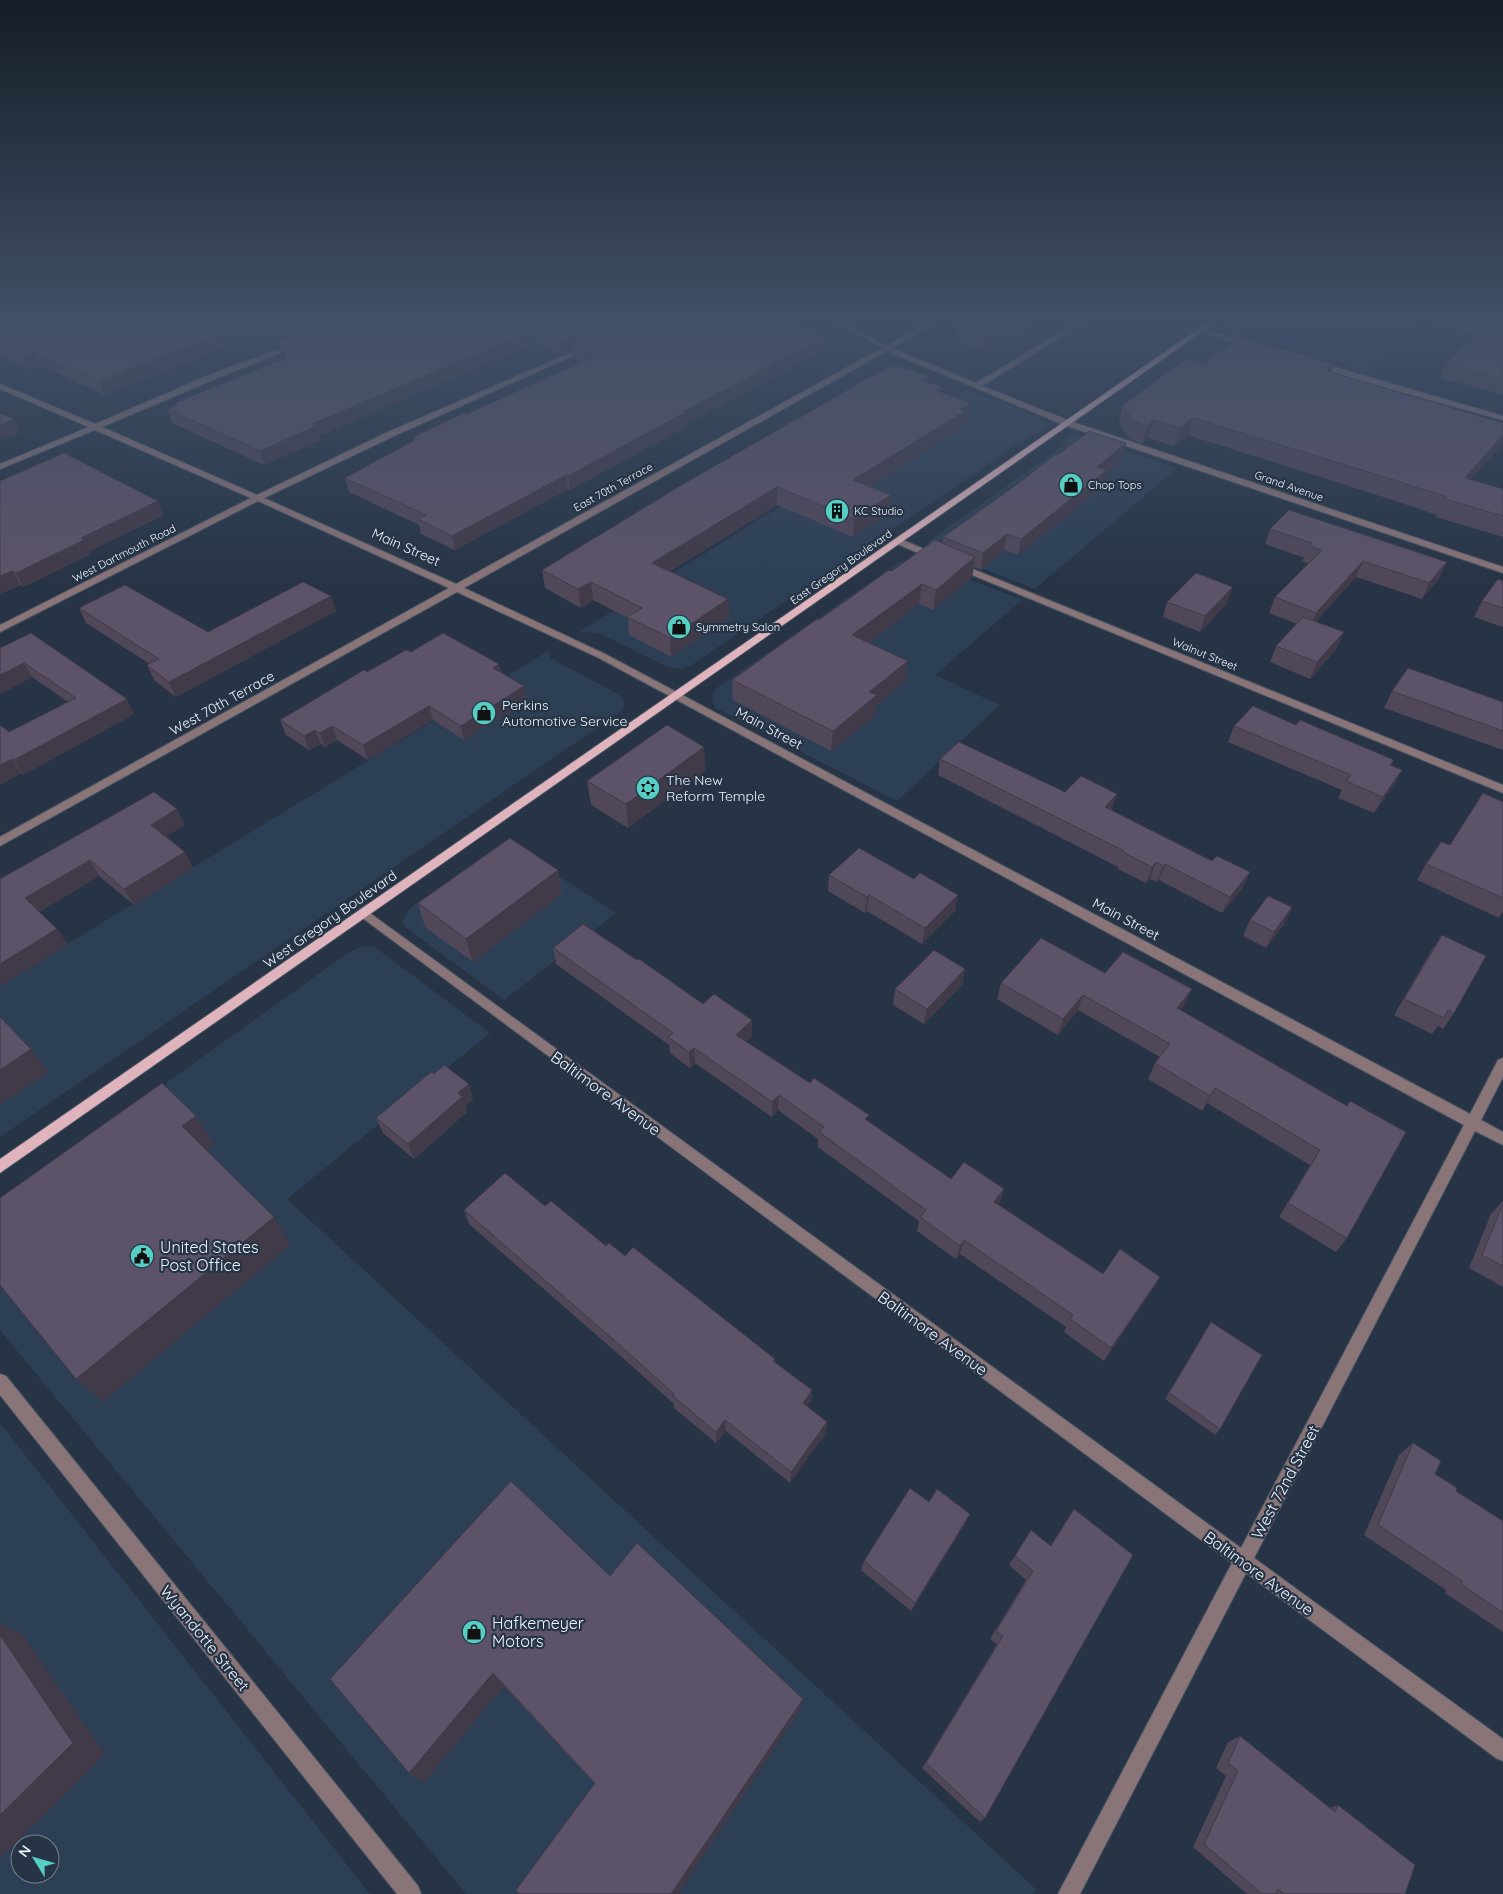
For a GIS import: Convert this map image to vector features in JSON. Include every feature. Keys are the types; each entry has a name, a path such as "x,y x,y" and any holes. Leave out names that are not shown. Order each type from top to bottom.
{"main road":[{"name":"East Gregory Boulevard","path":"676,696 1088,408"},
{"name":"West Gregory Boulevard","path":"0,1167 676,696"}],"street":[{"name":"Main Street","path":"52,408 259,497 602,656 1503,1139"},
{"path":"0,467 140,408"},
{"name":"West Dartmouth Road","path":"0,629 259,497 449,408"},
{"name":"East 70th Terrace","path":"456,587 777,408"},
{"name":"Grand Avenue","path":"1034,408 1067,423 1503,570"},
{"path":"1468,408 1503,418"},
{"name":"Walnut Street","path":"898,541 1503,789"},
{"name":"West 70th Terrace","path":"0,842 456,587"},
{"name":"Baltimore Avenue","path":"363,914 1503,1751"},
{"name":"West 72nd Street","path":"1069,1894 1503,1064"},
{"name":"Wyandotte Street","path":"0,1382 410,1894"}],"shaded area":[{"path":"938,408 1016,408 1041,418 1047,423 1047,428 1038,434 1031,435 693,664 681,669 668,667 598,633 579,632"},
{"path":"1076,435 1177,468 1035,589 927,545 929,541 1064,445 1066,438"},
{"path":"916,558 1022,600 935,675 1000,705 897,801 716,708 713,704 712,696 718,687 899,562"},
{"path":"548,651 550,658 620,695 624,701 623,710 0,1137 0,985"},
{"path":"504,841 616,913 504,1000 405,927 402,922 410,908"},
{"path":"369,946 376,948 490,1033 287,1199 1036,1889 1033,1894 466,1894 0,1330 0,1202 348,953 357,948"},
{"path":"0,1423 370,1894 0,1894"}],"building":[{"path":"349,408 312,424 316,426 260,451 167,409"},
{"path":"479,408 689,408 684,411 686,412 568,476 566,475 452,536 418,519 426,515 345,478 417,439 413,437 464,413 467,414"},
{"path":"815,408 963,408 960,410 965,411 853,480 891,495 854,519 777,487 652,563 728,599 670,638 627,617 642,608 591,582 578,589 542,570 685,483"},
{"path":"1125,408 1454,408 1503,423 1503,435 1465,478 1503,489 1503,516 1445,499 1447,497 1407,484 1193,418 1179,428 1154,420 1147,426 1133,422"},
{"path":"0,413 14,419 0,425"},
{"path":"1089,431 1126,443 1097,467 1107,470 1021,539 1007,534 983,553 943,537 1056,454 1058,455"},
{"path":"64,453 158,501 81,538 84,540 16,573 13,571 0,576 0,481"},
{"path":"1289,510 1447,562 1429,583 1363,561 1316,613 1275,597 1322,550 1309,546 1312,543 1270,529"},
{"path":"935,540 975,557 936,590 922,584 852,635 908,661 869,692 877,695 833,731 732,680 817,619 819,620"},
{"path":"1196,573 1233,587 1205,616 1167,602"},
{"path":"1498,579 1503,581 1503,608 1482,601"},
{"path":"303,582 331,596 169,682 147,665 159,659 79,608 125,585 208,632"},
{"path":"1303,617 1344,632 1317,662 1276,646"},
{"path":"31,633 127,699 14,760 12,759 0,765 0,725 9,732 76,698 24,663 0,675 0,648"},
{"path":"443,633 499,664 493,668 524,686 461,726 429,706 363,745 332,726 320,733 315,730 304,736 280,720 364,670 367,672 406,650 411,652"},
{"path":"1408,668 1503,702 1503,731 1392,691"},
{"path":"1253,706 1296,725 1300,720 1394,760 1390,765 1402,770 1383,797 1346,781 1351,775 1234,726"},
{"path":"667,725 704,747 626,804 587,781"},
{"path":"959,742 1065,792 1081,776 1117,794 1105,807 1212,861 1217,856 1250,872 1230,897 1165,864 1163,866 1156,862 1152,867 1124,851 940,759"},
{"path":"154,792 177,809 151,825 185,852 124,889 90,860 25,898 57,929 0,964 0,879"},
{"path":"1483,793 1503,802 1503,898 1426,864 1441,842 1450,845"},
{"path":"510,838 558,870 466,939 418,903"},
{"path":"859,848 914,879 920,873 958,895 925,928 869,895 867,897 829,875"},
{"path":"1268,896 1292,907 1274,932 1250,920"},
{"path":"583,924 637,960 639,959 703,1004 714,994 752,1020 736,1035 810,1083 814,1078 869,1115 865,1119 951,1179 964,1162 1004,1189 994,1202 1103,1274 1120,1249 1160,1277 1111,1348 1070,1319 1073,1315 964,1240 960,1246 920,1217 926,1210 819,1132 824,1127 779,1095 772,1102 694,1048 689,1052 668,1037 673,1033 553,948"},
{"path":"1442,935 1486,956 1454,1013 1448,1010 1444,1018 1404,999"},
{"path":"1041,938 1105,973 1123,952 1192,989 1177,1008 1347,1106 1350,1101 1406,1132 1347,1238 1288,1203 1320,1150 1215,1088 1210,1096 1155,1063 1170,1044 1083,995 1063,1019 1001,983"},
{"path":"934,950 965,969 927,1009 895,989"},
{"path":"0,1017 31,1049 0,1070"},
{"path":"444,1065 469,1084 458,1093 462,1097 408,1144 376,1118 431,1072 434,1074"},
{"name":"United States Post Office","path":"162,1083 196,1116 182,1126 274,1217 76,1379 0,1285 0,1198"},
{"path":"505,1173 545,1206 551,1201 606,1246 609,1243 625,1256 633,1247 775,1359 773,1361 812,1390 803,1403 827,1422 791,1472 725,1420 716,1432 673,1396 674,1394 622,1347 464,1210"},
{"path":"1503,1204 1503,1266 1482,1255"},
{"path":"1211,1322 1262,1355 1220,1429 1169,1393"},
{"path":"1413,1443 1441,1461 1435,1474 1457,1488 1456,1491 1503,1521 1503,1613 1461,1584 1462,1581 1378,1525"},
{"path":"511,1481 610,1576 637,1543 803,1699 671,1894 519,1894 516,1890 595,1783 493,1673 409,1773 330,1679"},
{"path":"910,1488 929,1502 937,1489 970,1514 915,1603 864,1561"},
{"path":"1074,1509 1133,1555 985,1818 926,1763 1003,1636 996,1631 1033,1571 1015,1556 1031,1530 1051,1546"},
{"path":"0,1635 73,1743 0,1815"},
{"path":"1240,1736 1335,1812 1338,1805 1415,1865 1405,1894 1284,1894 1278,1889 1276,1894 1262,1894 1204,1844 1238,1771 1228,1763"}],"place":[{"name":"Chop Tops","path":"1071,485"},
{"name":"KC Studio","path":"837,511"},
{"name":"Symmetry Salon","path":"679,627"},
{"name":"Perkins Automotive Service","path":"484,713"},
{"name":"The New Reform Temple","path":"648,788"},
{"name":"United States Post Office","path":"142,1256"},
{"name":"Hafkemeyer Motors","path":"474,1632"}]}
